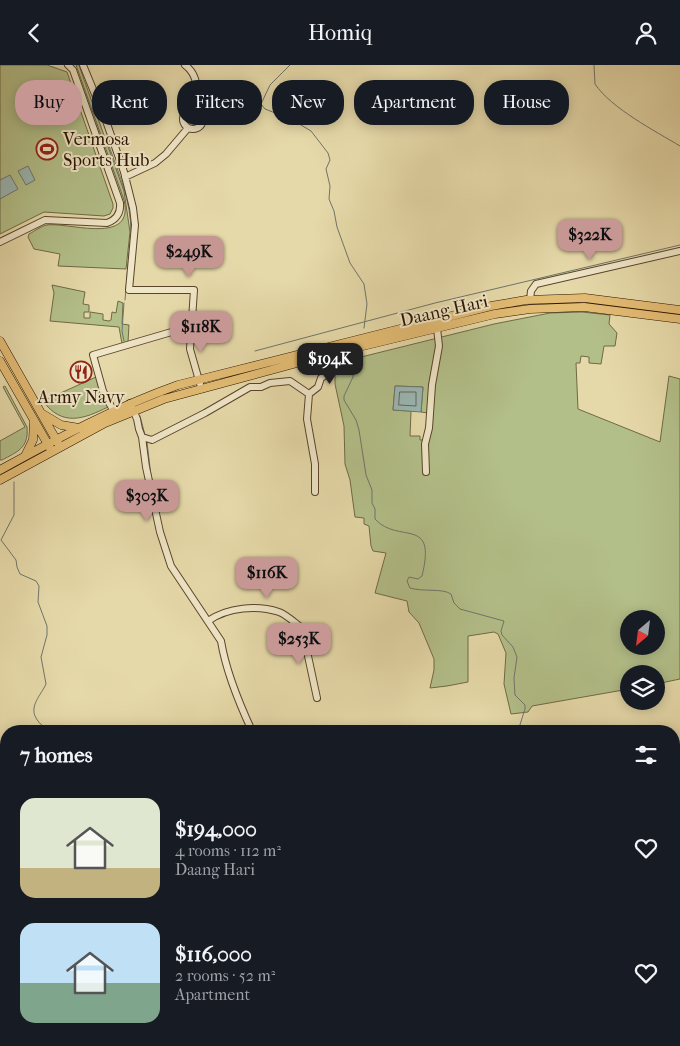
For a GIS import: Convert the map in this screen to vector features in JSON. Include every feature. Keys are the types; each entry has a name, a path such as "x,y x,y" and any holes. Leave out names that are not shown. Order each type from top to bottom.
{"main road":[{"name":"Daang Hari","path":"200,384 492,306 530,300 585,298 680,311"},
{"name":"Daang Hari","path":"58,443 178,385 200,384 495,314 560,307 599,308 680,319"},
{"path":"0,341 58,443"},
{"path":"0,361 50,448"},
{"name":"Daang Hari","path":"0,480 79,428 113,410 132,407"},
{"path":"40,412 61,425 79,428"},
{"path":"24,457 34,440 33,420"},
{"name":"Daang Hari","path":"0,470 24,457 50,448"}],"street":[{"path":"0,242 42,220 107,223 113,221 119,213 120,203 73,70 68,65"},
{"path":"84,65 106,121 133,208 134,225 129,289 193,289 195,293 190,349 200,384"},
{"path":"185,65 192,71 195,80"},
{"path":"124,174 157,156 187,127 197,128 200,125"},
{"path":"530,300 530,293 536,284 680,251"},
{"path":"113,410 104,391 93,355 192,326"},
{"path":"426,471 425,444 429,427 432,385 439,346 437,328"},
{"path":"315,491 315,464 306,419 309,394 318,387 321,378 331,372 335,361 334,353"},
{"path":"142,437 152,440 250,387 256,388 270,383 290,381 309,394"},
{"path":"132,407 142,437 146,467 160,532 172,566 221,641 232,683 250,725"},
{"path":"208,621 222,614 243,608 256,608 280,613 302,627 317,698"}],"green space":[{"name":"Vermosa Sports Hub","path":"0,65 47,65 67,72 70,80 15,80 15,125 82,125 82,115 113,208 110,214 104,216 44,212 0,234"},
{"path":"76,65 79,65 92,101 92,110 82,80"},
{"path":"97,125 100,125 124,191 130,232 126,269 58,266 60,254 34,249 28,237 29,234 40,227 47,225 98,229 110,227 120,223 125,214 124,200"},
{"path":"52,285 85,292 83,304 89,305 89,312 84,312 84,318 90,318 90,312 103,314 103,320 109,321 111,320 112,312 116,313 118,301 123,303 122,324 129,325 128,342 122,344 119,327 50,321 54,293"},
{"path":"582,312 610,315 609,324 617,333 615,346 604,346 601,364 589,363 589,357 581,356 580,363 576,363 578,409 660,442 669,376 680,379 680,679 665,682 665,665 620,665 620,691 532,706 528,712 511,714 504,684 506,653 498,634 494,632 468,636 468,682 430,688 434,670 434,659 419,623 409,612 407,601 375,593 386,553 373,551 369,526 364,524 364,518 355,517 350,480 345,464 344,426 335,384 337,363 494,324 550,313","holes":["395,386 423,387 421,412 428,413 425,440 420,440 420,436 410,436 411,411 393,410"]},
{"path":"96,377 108,407 90,415 74,418 58,415 43,401"},
{"path":"5,386 27,427 27,434 24,445 21,448 0,460 0,441 25,427 3,387"}],"water":[{"path":"28,166 35,180 26,185 18,171"},
{"path":"10,175 18,189 0,199 0,180"},
{"path":"395,386 423,387 421,412 393,410"}],"waterway":[{"path":"290,65 270,85 261,104 265,109 291,119 311,131 328,153 330,160 326,169 330,186 329,199 350,263 364,284 367,304 364,328"},
{"path":"594,65 595,84 602,93 622,110 680,146"},
{"path":"109,146 127,199 131,232"},
{"path":"125,300 130,242"},
{"path":"255,351 435,303 680,245"},
{"path":"124,303 122,331 124,341"},
{"path":"355,361 353,377 344,400 356,420 359,430 366,475 372,490 375,519 395,530 413,534 420,538 424,545 425,557 422,576 418,579 409,577 407,581 410,588 447,592 451,594 454,603 460,609 504,621 501,631 502,635 513,647 517,657 514,678 515,695 525,705 520,725"},
{"path":"140,416 145,435"},
{"path":"147,442 151,476"},
{"path":"14,482 14,515 1,540 16,560 20,574 36,581 39,586 38,602 47,626 47,635 41,657 46,684 36,701 34,714 42,725"}],"place":[{"name":"Vermosa Sports Hub","path":"47,149"},
{"name":"Army Navy","path":"81,372"}]}
